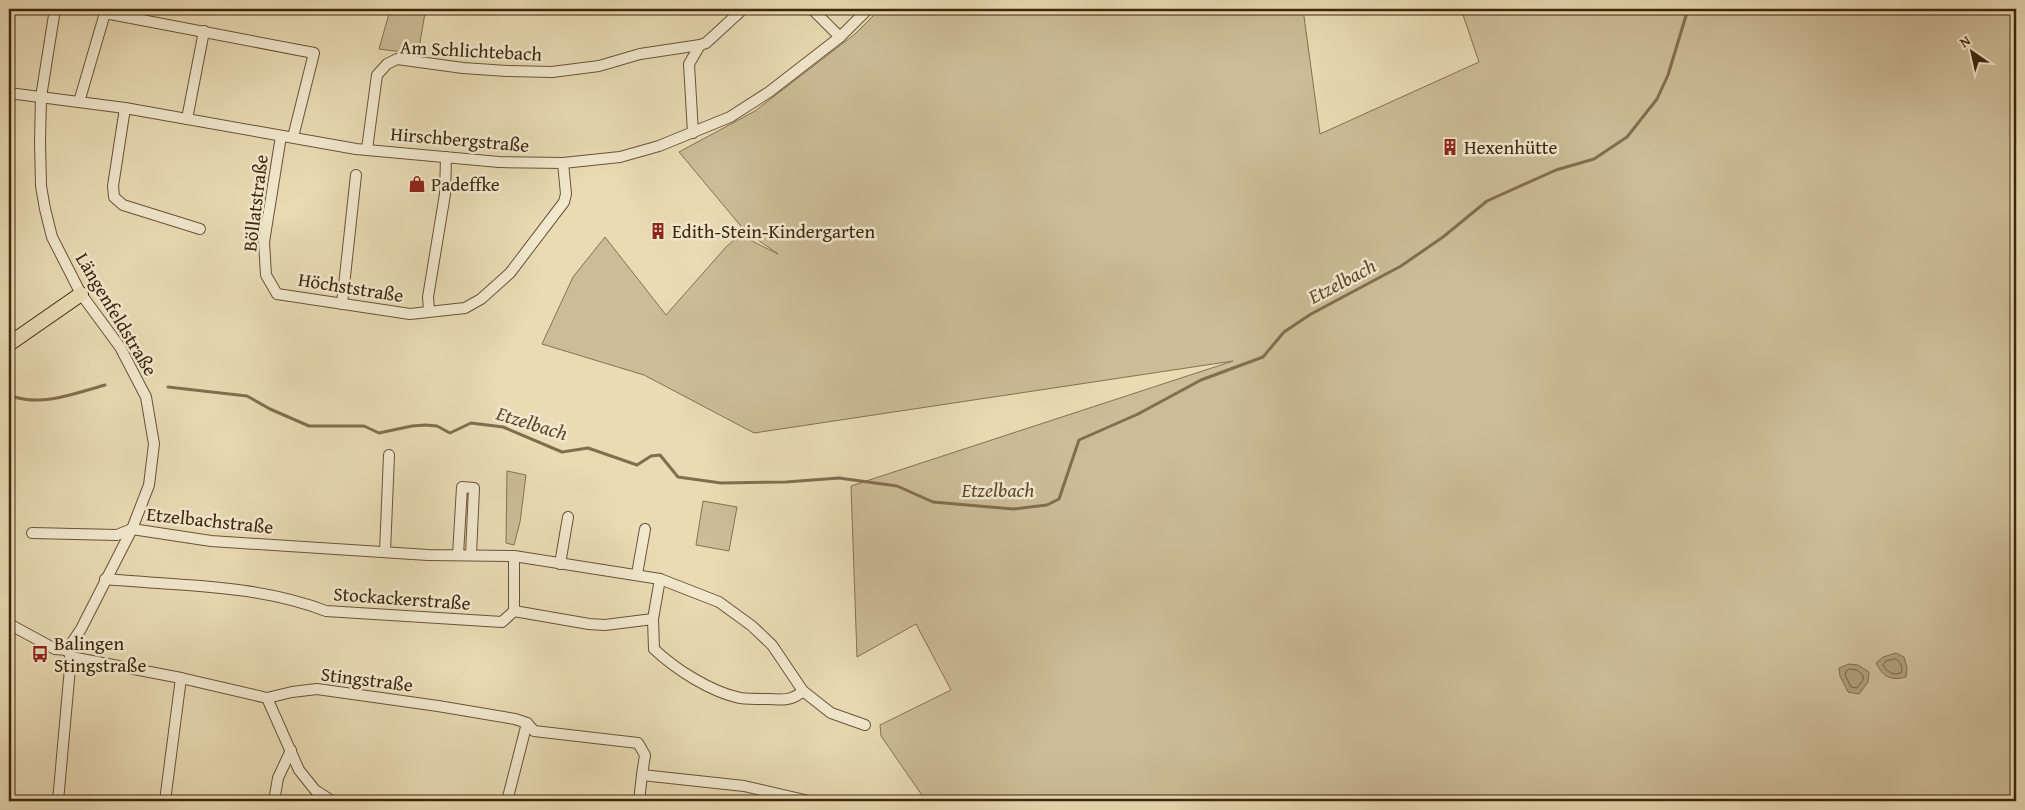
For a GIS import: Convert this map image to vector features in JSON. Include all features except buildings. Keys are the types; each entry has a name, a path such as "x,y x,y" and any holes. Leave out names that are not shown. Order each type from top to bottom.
{"highway":[{"path":"10,342 81,294"}],"street":[{"name":"Längenfeldstraße","path":"55,9 41,97 41,186 45,210 52,237 81,294 120,347 146,397 154,444 149,485 132,529 69,653"},
{"name":"Am Schlichtebach","path":"692,133 689,64 700,45 716,34 743,9"},
{"path":"815,9 814,11 840,37"},
{"name":"Hirschbergstraße","path":"9,93 125,108 356,149 499,162 563,163 620,157 659,146 730,117 769,92 840,37 868,9"},
{"path":"79,102 105,13 314,53 292,138"},
{"path":"187,119 204,32"},
{"name":"Am Schlichtebach","path":"368,149 377,75 387,64 397,59 507,72 552,72 600,66 640,54 700,45"},
{"path":"125,108 113,186 114,197 123,205 200,229"},
{"name":"Böllatstraße","path":"266,275 264,242 281,136"},
{"path":"429,311 428,296 445,194 446,157"},
{"name":"Höchststraße","path":"266,275 277,294 410,314 465,308 481,299 510,273 564,202 566,194 563,163"},
{"path":"342,304 356,175"},
{"path":"385,552 389,455"},
{"path":"458,555 462,487 474,488 471,555"},
{"path":"560,564 568,517"},
{"name":"Etzelbachstraße","path":"32,533 117,535 132,529 211,541 385,552 514,556 660,579 719,602 752,626 772,645 803,692 831,713 865,725"},
{"path":"637,574 645,529"},
{"path":"514,556 514,611 604,625 653,619"},
{"path":"660,579 653,619 654,649 670,664 711,687 740,698 784,700 795,698 803,692"},
{"name":"Stockackerstraße","path":"105,580 252,591 302,602 326,611 502,622 514,611"},
{"name":"Stingstraße","path":"9,624 55,649 268,698 317,689 476,712 527,723 534,731 638,743 644,754 639,801"},
{"path":"58,801 69,653"},
{"path":"165,801 181,678"},
{"path":"268,698 299,770 315,790 332,801"},
{"path":"507,801 527,723"},
{"path":"274,801 278,778 290,750"},
{"path":"642,775 744,786 809,801"}],"shaded area":[{"path":"880,9 1303,9 1320,134 1479,62 1461,9 2016,9 2016,801 926,801 881,736 880,725 951,690 916,624 857,657 851,486 1233,361 754,433 644,375 542,344 573,277 605,237 666,315 726,247 740,235 778,254 745,231 679,152 755,111 855,34"},
{"path":"390,10 425,13 418,54 379,49"},
{"path":"507,471 526,475 520,522 514,545 506,543"},
{"path":"703,501 737,507 729,551 696,545"}],"water":[{"path":"1896,653 1904,657 1907,668 1906,677 1888,677 1876,663 1883,657"},
{"path":"1849,664 1858,665 1869,672 1868,682 1859,694 1848,692 1840,676 1839,668"}],"waterway":[{"name":"Etzelbach","path":"168,387 247,396 270,409 309,426 364,426 379,433 425,425 437,426 450,433 471,423 503,427 562,452 588,448 637,465 651,456 660,455 678,477 721,483 786,482 839,478 897,486 933,502 1013,509 1047,505 1059,499 1079,440 1138,414 1201,380 1263,357 1284,332 1311,314 1401,266 1443,237 1487,201 1556,170 1594,159 1627,137 1657,99 1668,75 1688,9"},
{"name":"Etzelbach","path":"14,397 37,400 49,399 72,395 105,385"}],"place":[{"name":"Hexenhütte","path":"1450,147"},
{"name":"Padeffke","path":"417,184"},
{"name":"Edith-Stein-Kindergarten","path":"658,231"},
{"name":"Balingen Stingstraße","path":"40,654"}]}
